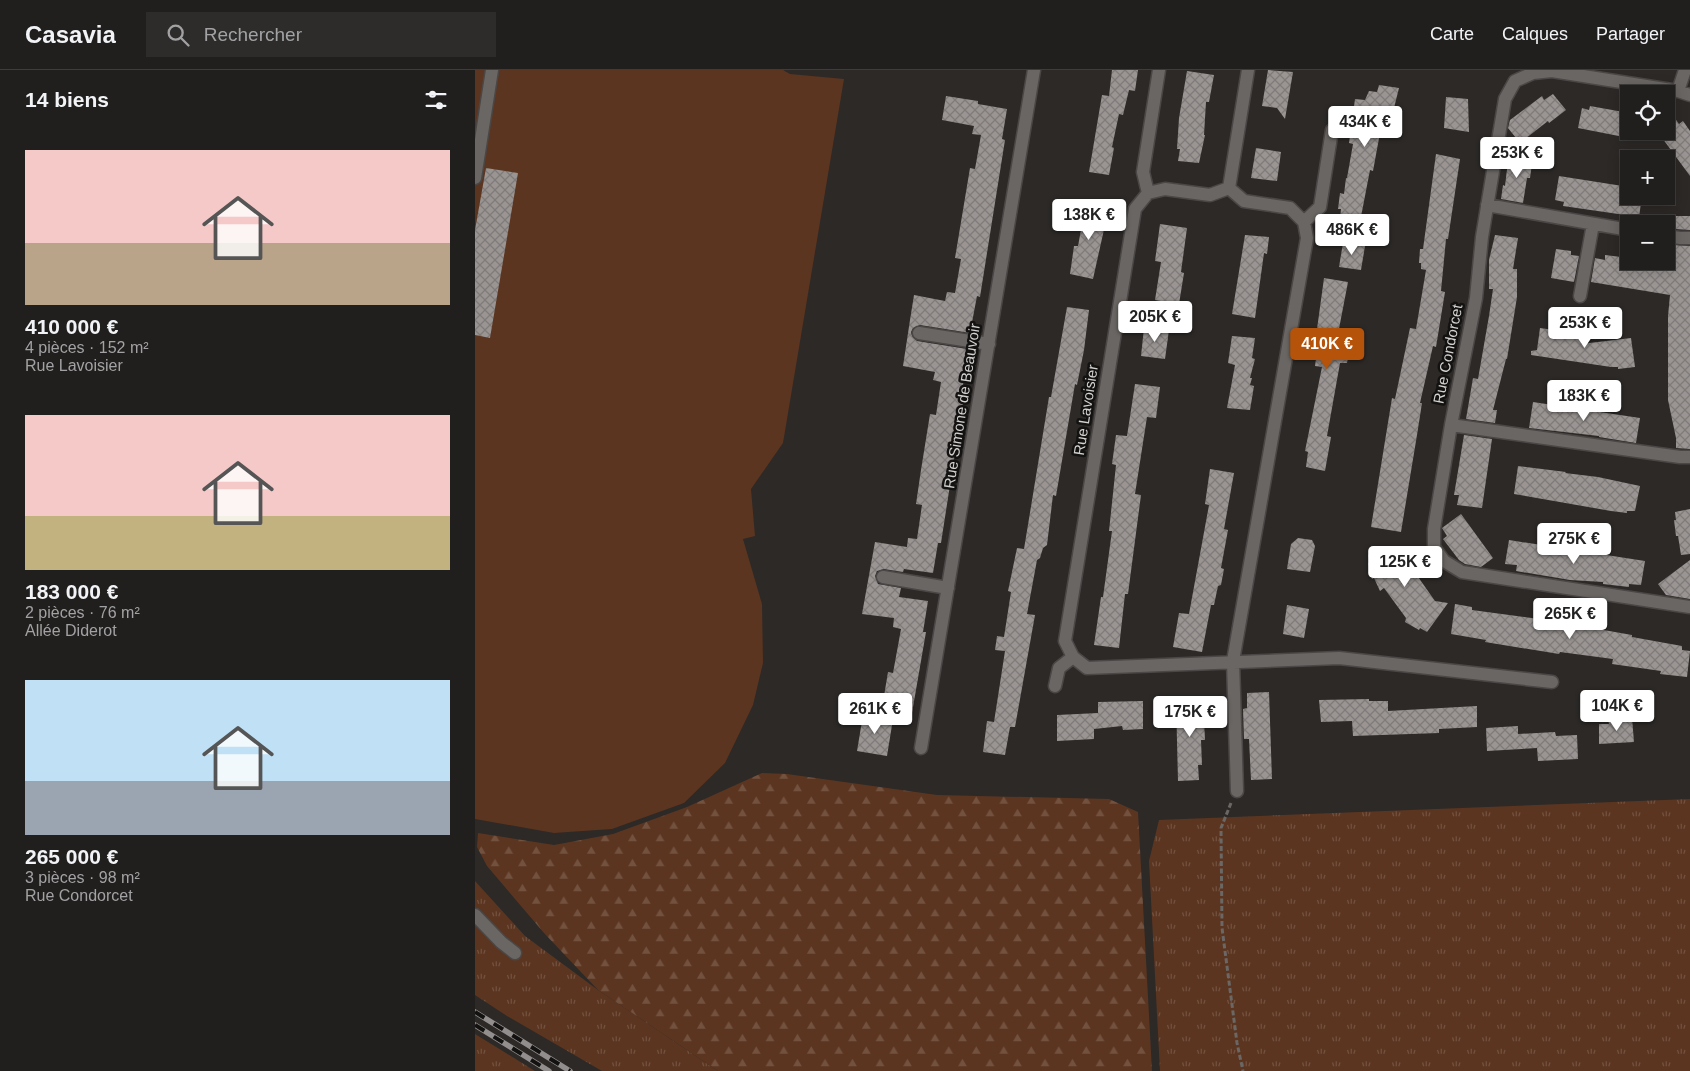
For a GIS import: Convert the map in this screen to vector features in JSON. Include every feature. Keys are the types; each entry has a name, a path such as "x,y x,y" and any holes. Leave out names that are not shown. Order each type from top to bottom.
{"street":[{"path":"475,178 492,70"},
{"name":"Rue Simone de Beauvoir","path":"921,748 1034,70"},
{"path":"1159,70 1143,172 1148,193 1165,189 1210,195 1229,188"},
{"path":"1229,188 1248,70"},
{"path":"1684,93 1685,70"},
{"name":"Rue Condorcet","path":"1684,93 1552,71 1533,73 1515,81 1505,99 1482,237 1476,298 1451,424 1434,529 1434,547 1444,561 1462,572 1690,607"},
{"path":"1304,222 1320,207 1333,130"},
{"path":"1229,188 1244,201 1290,208 1304,222 1307,238 1233,662 1237,791"},
{"name":"Rue Lavoisier","path":"1073,657 1065,641 1135,209 1148,193"},
{"path":"1487,205 1620,228"},
{"path":"1580,296 1593,224"},
{"path":"1675,237 1690,238"},
{"path":"919,333 989,344"},
{"path":"1451,424 1690,457"},
{"path":"883,577 948,588"},
{"path":"1055,686 1059,668 1073,657 1087,668 1339,658 1551,682"},
{"path":"475,915 515,953"}],"path":[{"path":"1237,791 1221,828 1222,928 1237,1043 1243,1071"}],"green space":[{"path":"475,70 783,70 790,74 844,79 783,443 751,489 755,536 743,539 762,604 763,663 753,705 725,763 684,803 612,829 554,833 475,819"},
{"path":"762,773 787,774 937,795 1109,799 1138,812 1152,1071 718,1071 598,990 544,933 487,866 477,847 478,833 554,845 613,834 687,807"},
{"path":"1690,799 1690,1071 1160,1071 1149,861 1159,820"},
{"path":"475,881 525,936 598,990 718,1071 602,1071 507,1016 475,995"},
{"path":"475,1034 535,1071 475,1071"}],"building":[{"path":"1112,70 1138,70 1135,91 1129,90 1123,115 1119,114 1112,147 1114,148 1109,175 1089,172 1102,95 1109,96"},
{"path":"1268,70 1293,72 1285,119 1277,108 1262,106"},
{"path":"1187,71 1214,75 1209,102 1206,102 1205,135 1199,163 1178,161 1180,149 1177,149 1179,118"},
{"path":"1379,85 1399,88 1391,120 1384,119 1384,122 1382,122 1373,171 1370,170 1360,222 1340,220 1341,209 1338,209 1340,193 1344,194 1353,144 1349,143 1355,99 1365,100 1369,91 1377,92"},
{"path":"1553,94 1566,110 1549,123 1548,121 1520,143 1508,128 1510,120 1542,96 1544,100"},
{"path":"946,96 978,101 978,104 1007,109 1002,139 1005,140 980,297 977,296 970,333 920,325 913,328 911,332 917,341 967,349 966,355 968,355 963,385 966,386 941,543 938,543 933,573 904,569 903,572 884,569 877,571 875,576 878,584 901,588 899,597 928,601 923,632 926,632 912,713 882,708 888,672 893,673 901,629 893,627 894,618 862,614 875,542 907,547 908,538 917,539 922,505 916,504 921,470 930,414 936,415 941,382 933,380 935,372 903,366 910,320 914,295 945,301 947,292 955,293 961,259 955,258 970,168 975,169 981,135 972,134 974,126 942,120"},
{"path":"1446,97 1468,99 1469,132 1444,128"},
{"path":"1590,106 1620,111 1620,136 1578,128 1582,108 1589,110"},
{"path":"1675,118 1679,124 1683,121 1690,131 1690,176 1675,156 1675,150 1671,150 1664,140 1675,140"},
{"path":"1256,148 1281,152 1277,181 1251,178"},
{"path":"1436,154 1460,159 1448,239 1446,239 1441,291 1445,292 1436,347 1433,346 1420,403 1422,403 1401,532 1371,527 1392,398 1395,399 1410,328 1416,329 1426,270 1421,269 1421,263 1419,263 1420,249 1423,249"},
{"path":"1513,155 1533,157 1530,178 1527,178 1523,203 1501,199 1503,185 1505,186 1508,161 1512,162"},
{"path":"486,168 518,173 490,338 475,335 475,230"},
{"path":"1559,176 1620,186 1620,205 1641,205 1639,215 1625,215 1563,206 1564,202 1555,200"},
{"path":"1086,203 1109,207 1093,279 1070,274 1074,246 1078,246"},
{"path":"1675,216 1690,216 1690,230 1675,229"},
{"path":"1160,224 1187,228 1181,272 1184,273 1179,304 1155,300 1161,262 1155,261"},
{"path":"1245,235 1269,237 1267,254 1264,253 1255,318 1232,314"},
{"path":"1495,235 1518,238 1513,269 1517,269 1517,297 1507,359 1493,410 1497,410 1495,423 1466,419 1473,378 1478,379 1489,316 1493,289 1489,289 1489,260"},
{"path":"1343,243 1365,246 1361,270 1339,267"},
{"path":"1675,245 1690,246 1690,449 1676,448 1676,438 1668,400 1668,316 1670,295 1591,282 1595,258 1605,260 1605,255 1620,257 1620,270 1675,270"},
{"path":"1556,249 1571,251 1571,255 1579,256 1574,282 1551,278"},
{"path":"1324,278 1348,282 1338,334 1344,335 1343,345 1350,346 1347,363 1340,363 1327,436 1331,437 1325,471 1306,467 1308,452 1305,451 1322,367 1315,366 1317,351 1314,351"},
{"path":"1067,307 1089,310 1084,350 1077,385 1075,384 1056,496 1053,495 1047,545 1043,548 1040,558 1037,560 1027,614 1035,615 1015,727 1010,727 1005,755 983,752 987,721 994,722 1005,651 995,650 997,636 1004,637 1011,592 1008,591 1017,548 1024,549 1049,397 1051,397"},
{"path":"1144,328 1169,330 1165,359 1141,356"},
{"path":"1540,328 1589,335 1581,344 1631,338 1635,367 1618,369 1618,367 1531,355 1531,351 1537,350"},
{"path":"1232,336 1255,338 1252,358 1255,359 1250,378 1252,378 1250,385 1254,386 1250,410 1227,408 1235,365 1228,363"},
{"path":"1135,384 1160,387 1156,418 1147,417 1135,494 1141,495 1128,594 1125,594 1119,648 1094,645 1112,531 1109,531 1116,465 1112,464 1116,435 1127,436"},
{"path":"1533,402 1640,418 1636,443 1599,436 1529,428"},
{"path":"1464,435 1492,439 1482,508 1457,505 1459,495 1454,495"},
{"path":"1518,466 1598,477 1640,486 1635,511 1627,511 1627,513 1611,511 1514,494"},
{"path":"1210,469 1234,473 1224,529 1228,530 1221,568 1224,569 1214,605 1211,605 1202,652 1173,647 1179,613 1189,614 1209,505 1205,504"},
{"path":"1690,509 1690,554 1681,555 1678,536 1676,536 1675,512"},
{"path":"1461,514 1493,558 1481,567 1465,564 1459,560 1443,539 1447,536 1442,528"},
{"path":"1298,538 1312,540 1315,546 1310,572 1287,569 1291,544"},
{"path":"1509,540 1645,561 1641,585 1629,584 1629,587 1516,571 1517,565 1505,564"},
{"path":"1397,547 1435,601 1448,603 1427,632 1405,622 1406,618 1384,588 1380,591 1374,578 1372,579 1368,555"},
{"path":"1690,560 1690,599 1666,595 1658,584"},
{"path":"1455,604 1472,607 1472,610 1547,620 1547,623 1573,626 1574,623 1598,626 1598,629 1682,646 1682,650 1690,651 1687,677 1660,674 1661,671 1612,664 1613,659 1560,652 1559,654 1485,642 1486,640 1451,634"},
{"path":"1287,605 1309,609 1304,638 1283,634"},
{"path":"1269,692 1272,779 1251,780 1249,739 1244,739 1243,709 1247,708 1247,693"},
{"path":"1369,699 1369,701 1388,701 1388,711 1477,706 1477,727 1439,729 1439,733 1353,736 1352,721 1321,722 1319,700"},
{"path":"1203,700 1205,740 1201,740 1202,765 1198,765 1199,780 1178,781 1176,701"},
{"path":"1143,701 1143,729 1123,730 1122,726 1094,729 1094,739 1057,741 1057,715 1098,713 1098,702"},
{"path":"863,715 893,719 887,756 857,751"},
{"path":"1632,718 1634,742 1599,744 1599,724 1609,724 1608,720"},
{"path":"1518,726 1518,734 1555,732 1556,736 1577,735 1578,759 1538,761 1537,748 1487,751 1486,728"}],"railway":[{"path":"475,1012 570,1071"},
{"path":"475,1025 549,1071"}]}
